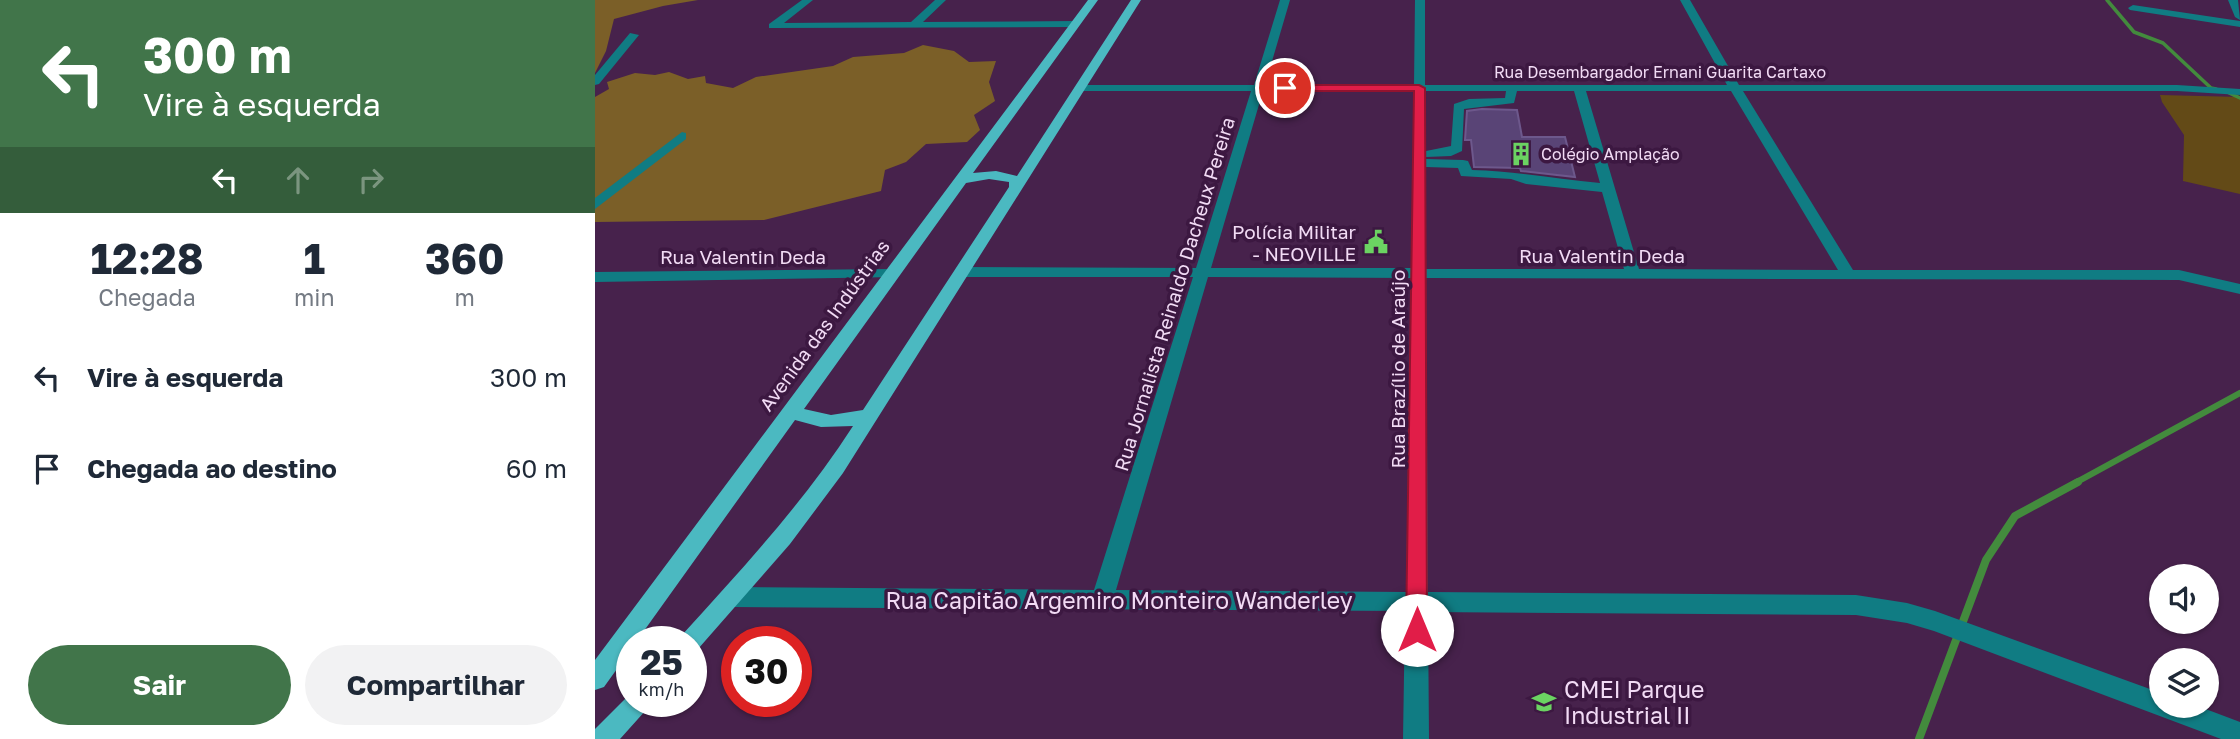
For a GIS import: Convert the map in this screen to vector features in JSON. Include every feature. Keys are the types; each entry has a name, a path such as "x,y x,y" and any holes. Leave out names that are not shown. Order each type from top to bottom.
{"main road":[{"name":"Avenida das Indústrias","path":"595,679 1093,0"},
{"path":"705,626 812,503 1136,0"},
{"path":"961,180 979,175 1006,176 1016,180 1016,188"},
{"path":"792,411 804,418 824,422 847,421 871,415"},
{"path":"603,739 623,717"}],"street":[{"path":"808,0 773,26 1075,24"},
{"path":"914,25 941,0"},
{"name":"Rua Jornalista Reinaldo Dacheux Pereira","path":"1102,600 1285,0"},
{"name":"Rua Brazílio de Araújo","path":"1416,739 1420,0"},
{"path":"1685,0 1735,88 1849,274"},
{"path":"2233,0 2240,18"},
{"path":"2133,8 2240,24"},
{"path":"595,82 634,35"},
{"name":"Rua Desembargador Ernani Guarita Cartaxo","path":"1080,88 2200,89 2238,92"},
{"path":"1420,158 1457,148 1458,107 1469,103 1510,101 1512,88"},
{"path":"1579,88 1633,274"},
{"path":"595,205 682,136"},
{"path":"1420,158 1464,164 1467,173 1471,174 1513,175 1526,180 1608,188"},
{"name":"Rua Valentin Deda","path":"962,272 2179,275 2240,289"},
{"name":"Rua Valentin Deda","path":"595,277 892,274"},
{"name":"Rua Capitão Argemiro Monteiro Wanderley","path":"731,597 1856,605 1907,613 1934,621 2149,701"},
{"name":"Rua Capitão Argemiro Monteiro Wanderley","path":"2196,718 2240,734"}],"shaded area":[{"path":"595,0 698,0 614,19 606,51 595,73"},
{"path":"923,45 954,51 969,62 996,61 989,82 995,101 974,115 980,130 967,142 926,144 906,162 885,170 881,191 764,220 595,222 595,97 609,89 607,82 635,73 655,75 669,72 688,79 705,76 706,83 733,88 756,77 833,66 853,57 904,53"},
{"path":"2160,95 2240,97 2240,194 2183,181 2184,135"}],"building":[{"name":"Colégio Amplação","path":"1517,110 1522,137 1565,137 1575,177 1521,171 1520,168 1474,167 1471,140 1465,140 1467,111"}],"waterway":[{"path":"2107,0 2134,32 2163,43 2211,88 2216,89"},
{"path":"2227,92 2240,98"},
{"path":"2075,483 2240,393"},
{"path":"1919,739 1986,560 2015,516 2078,482"}],"place":[{"name":"Colégio Amplação","path":"1521,154"},
{"name":"Polícia Militar - NEOVILLE","path":"1376,242"},
{"name":"CMEI Parque Industrial II","path":"1544,702"}],"route":[{"path":"1285,88 1419,88 1417,630"}]}
